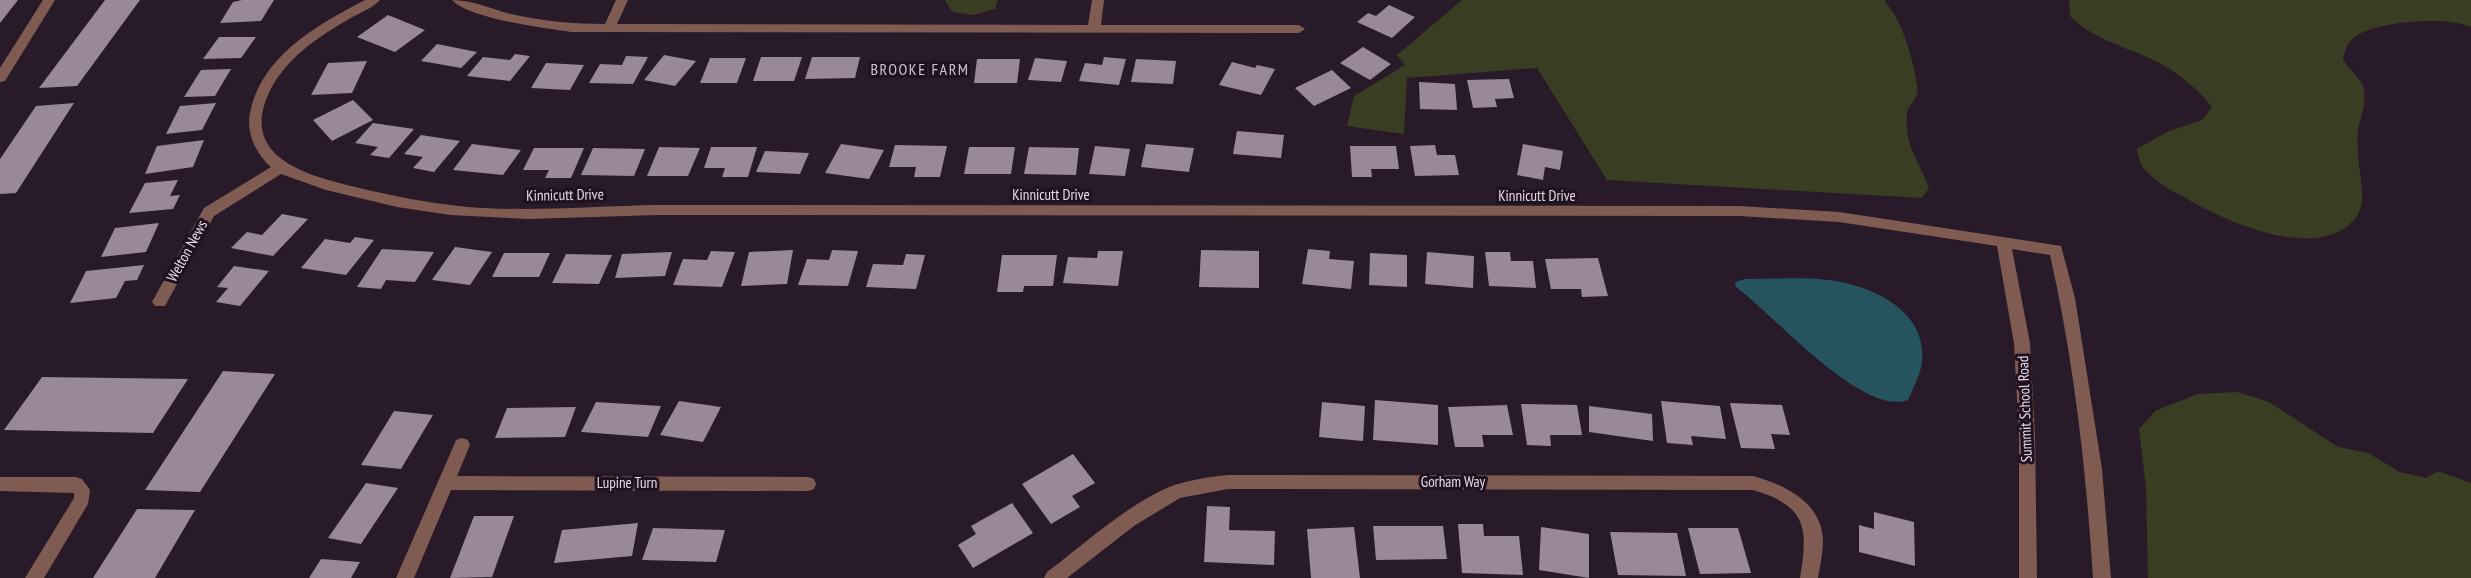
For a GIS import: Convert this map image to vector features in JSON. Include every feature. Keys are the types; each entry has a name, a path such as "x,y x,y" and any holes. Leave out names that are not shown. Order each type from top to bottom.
{"street":[{"path":"0,78 49,0"},
{"name":"Kinnicutt Drive","path":"374,0 306,41 288,57 273,74 262,92 257,110 256,130 259,142 270,158 295,175 382,199 484,213 658,210 1739,211 1839,217 2056,250 2067,298 2094,469 2102,578"},
{"path":"458,0 484,12 528,23 609,29 1299,29"},
{"path":"609,29 622,0"},
{"path":"1095,28 1098,0"},
{"name":"Welton News","path":"160,302 209,212 281,167"},
{"name":"Summit School Road","path":"2003,241 2022,343 2027,436 2028,578"},
{"path":"405,578 462,446"},
{"name":"Gorham Way","path":"1053,578 1152,505 1175,492 1201,485 1228,482 1275,482 1753,483 1770,487 1787,496 1803,512 1814,536 1809,578"},
{"name":"Lupine Turn","path":"446,483 808,484"},
{"path":"0,484 76,484 82,490 82,499 34,578"}],"green space":[{"path":"945,0 998,0 995,9 973,15 952,12"},
{"path":"1462,0 1885,0 1901,27 1912,60 1917,90 1907,114 1908,135 1929,188 1922,198 1607,180 1537,68 1407,78 1404,134 1347,126 1354,96 1405,65 1397,55"},
{"path":"2069,0 2471,0 2471,27 2445,22 2413,22 2380,27 2356,36 2351,41 2345,50 2343,60 2361,82 2364,90 2364,105 2358,130 2358,160 2362,187 2359,212 2355,219 2338,232 2317,238 2294,238 2244,226 2220,216 2166,187 2146,171 2140,162 2137,149 2167,132 2202,120 2212,107 2199,92 2168,68 2097,36 2078,24 2070,16"},
{"path":"2237,392 2269,402 2338,447 2368,453 2400,472 2426,478 2438,471 2471,483 2471,578 2148,578 2146,488 2139,429 2155,411 2198,394"}],"water":[{"path":"1745,279 1828,280 1862,288 1893,303 1906,314 1921,343 1921,366 1908,400 1889,401 1867,393 1843,379 1818,360 1736,287 1735,282"}],"building":[{"path":"0,0 18,0 0,23"},
{"path":"105,0 140,0 77,86 39,88"},
{"path":"274,0 261,21 220,23 233,2"},
{"path":"1389,5 1415,17 1392,38 1357,22 1368,13 1376,16"},
{"path":"388,15 425,30 395,52 357,37"},
{"path":"219,37 256,37 241,58 203,59"},
{"path":"437,44 477,52 461,68 421,61"},
{"path":"1363,47 1391,64 1370,80 1340,63"},
{"path":"515,54 530,56 510,81 467,76 483,57 510,60"},
{"path":"664,55 696,61 675,86 644,80"},
{"path":"626,56 648,57 633,84 589,83 600,64 622,65"},
{"path":"761,57 802,57 794,81 753,81"},
{"path":"812,57 860,57 855,78 805,79"},
{"path":"1104,57 1126,59 1119,85 1079,81 1085,63 1102,65"},
{"path":"710,58 746,58 737,83 700,83"},
{"path":"1035,58 1067,61 1061,82 1028,80"},
{"path":"977,59 1020,59 1017,83 974,83"},
{"path":"1136,59 1176,61 1173,84 1131,82"},
{"path":"367,61 352,93 311,95 328,63"},
{"path":"1232,62 1255,68 1257,65 1275,69 1261,95 1219,85"},
{"path":"546,63 584,65 570,90 531,88"},
{"path":"231,69 215,96 184,97 201,70"},
{"path":"1332,70 1351,88 1314,106 1295,88"},
{"path":"1509,79 1514,98 1495,99 1497,107 1473,108 1467,80"},
{"path":"1419,82 1455,84 1457,110 1420,109"},
{"path":"353,100 373,120 332,141 313,120"},
{"path":"74,103 16,193 0,194 0,159 36,106"},
{"path":"216,103 202,130 166,134 180,106"},
{"path":"373,123 414,129 389,158 370,155 378,147 355,143"},
{"path":"1237,131 1284,135 1281,158 1233,154"},
{"path":"421,135 460,141 434,172 413,168 423,157 404,154"},
{"path":"204,140 193,167 145,174 157,146"},
{"path":"472,144 521,150 503,175 453,170"},
{"path":"841,144 884,150 869,179 825,173"},
{"path":"1146,144 1194,148 1189,172 1141,167"},
{"path":"1523,144 1563,151 1560,170 1545,167 1543,180 1517,175"},
{"path":"895,145 947,146 940,177 914,177 916,167 889,167"},
{"path":"1435,145 1437,155 1455,155 1459,175 1415,176 1410,146"},
{"path":"1095,146 1130,149 1125,176 1089,174"},
{"path":"1350,146 1396,146 1399,169 1371,169 1372,177 1352,177"},
{"path":"659,147 700,148 688,176 647,176"},
{"path":"711,147 757,147 748,177 722,177 725,168 704,168"},
{"path":"969,147 1015,147 1011,174 964,174"},
{"path":"1029,147 1079,148 1076,175 1024,174"},
{"path":"534,148 584,148 571,178 545,178 549,170 523,170"},
{"path":"593,148 645,149 634,176 581,175"},
{"path":"765,151 809,153 800,174 756,172"},
{"path":"178,180 170,196 180,195 173,209 129,213 145,183"},
{"path":"282,214 308,219 273,256 231,248 247,232 262,235"},
{"path":"159,223 146,252 101,257 115,228"},
{"path":"355,237 374,240 346,275 301,268 325,239 350,243"},
{"path":"455,247 492,252 470,285 432,280"},
{"path":"382,249 434,252 415,282 386,280 381,289 357,287"},
{"path":"1308,249 1330,251 1329,259 1354,261 1351,289 1302,284"},
{"path":"793,250 787,284 741,286 749,252"},
{"path":"832,250 858,251 848,286 798,285 807,259 829,260"},
{"path":"1201,250 1259,251 1259,288 1199,287"},
{"path":"711,251 735,252 722,287 673,285 683,259 707,260"},
{"path":"1098,251 1123,251 1118,286 1063,283 1068,257 1097,258"},
{"path":"672,252 665,276 615,278 622,254"},
{"path":"1427,252 1474,256 1473,288 1425,284"},
{"path":"1485,252 1510,252 1511,261 1533,261 1536,288 1489,286"},
{"path":"504,253 550,253 539,277 492,277"},
{"path":"1370,253 1407,255 1407,287 1369,285"},
{"path":"566,254 612,255 599,284 552,283"},
{"path":"906,254 925,255 916,289 866,287 873,264 903,265"},
{"path":"1002,255 1057,255 1053,286 1024,286 1023,292 997,292"},
{"path":"1598,258 1608,296 1582,297 1581,289 1551,289 1545,259"},
{"path":"144,265 137,280 125,281 116,298 70,303 86,271"},
{"path":"234,266 269,271 240,306 216,302 228,288 217,287"},
{"path":"223,371 275,374 200,492 145,490"},
{"path":"42,377 188,379 153,433 4,430"},
{"path":"1375,400 1438,405 1438,445 1373,440"},
{"path":"679,401 721,407 703,442 660,435"},
{"path":"1661,401 1720,406 1726,439 1691,436 1693,445 1667,443"},
{"path":"596,402 661,406 648,437 581,432"},
{"path":"1322,402 1365,406 1363,441 1319,437"},
{"path":"1730,403 1782,405 1790,435 1771,434 1775,449 1741,448"},
{"path":"1521,404 1577,405 1582,435 1550,435 1551,446 1527,445"},
{"path":"1507,405 1513,435 1482,435 1484,447 1455,447 1448,407"},
{"path":"1589,406 1652,414 1653,441 1589,432"},
{"path":"576,407 565,437 495,438 507,408"},
{"path":"394,411 433,415 401,469 361,465"},
{"path":"1073,454 1095,483 1072,496 1080,507 1051,524 1022,484"},
{"path":"366,483 398,488 361,544 328,538"},
{"path":"1012,503 1033,533 973,568 958,545 976,534 971,526"},
{"path":"1207,506 1230,507 1229,530 1275,531 1274,565 1204,562"},
{"path":"137,509 195,510 155,578 93,578"},
{"path":"1874,512 1914,522 1915,566 1859,552 1859,525 1874,529"},
{"path":"474,516 514,516 492,577 450,578"},
{"path":"638,523 632,556 554,563 562,530"},
{"path":"1458,524 1483,524 1484,536 1519,536 1523,575 1462,573"},
{"path":"1373,526 1443,526 1447,559 1376,560"},
{"path":"1354,527 1360,578 1311,578 1307,529"},
{"path":"1541,527 1589,534 1589,578 1539,570"},
{"path":"653,528 725,530 716,562 642,560"},
{"path":"1688,528 1738,528 1751,573 1700,574"},
{"path":"1610,532 1677,533 1686,576 1618,575"},
{"path":"321,559 360,562 351,578 309,578"}],"district":[{"name":"BROOKE FARM","path":"920,69"}]}
